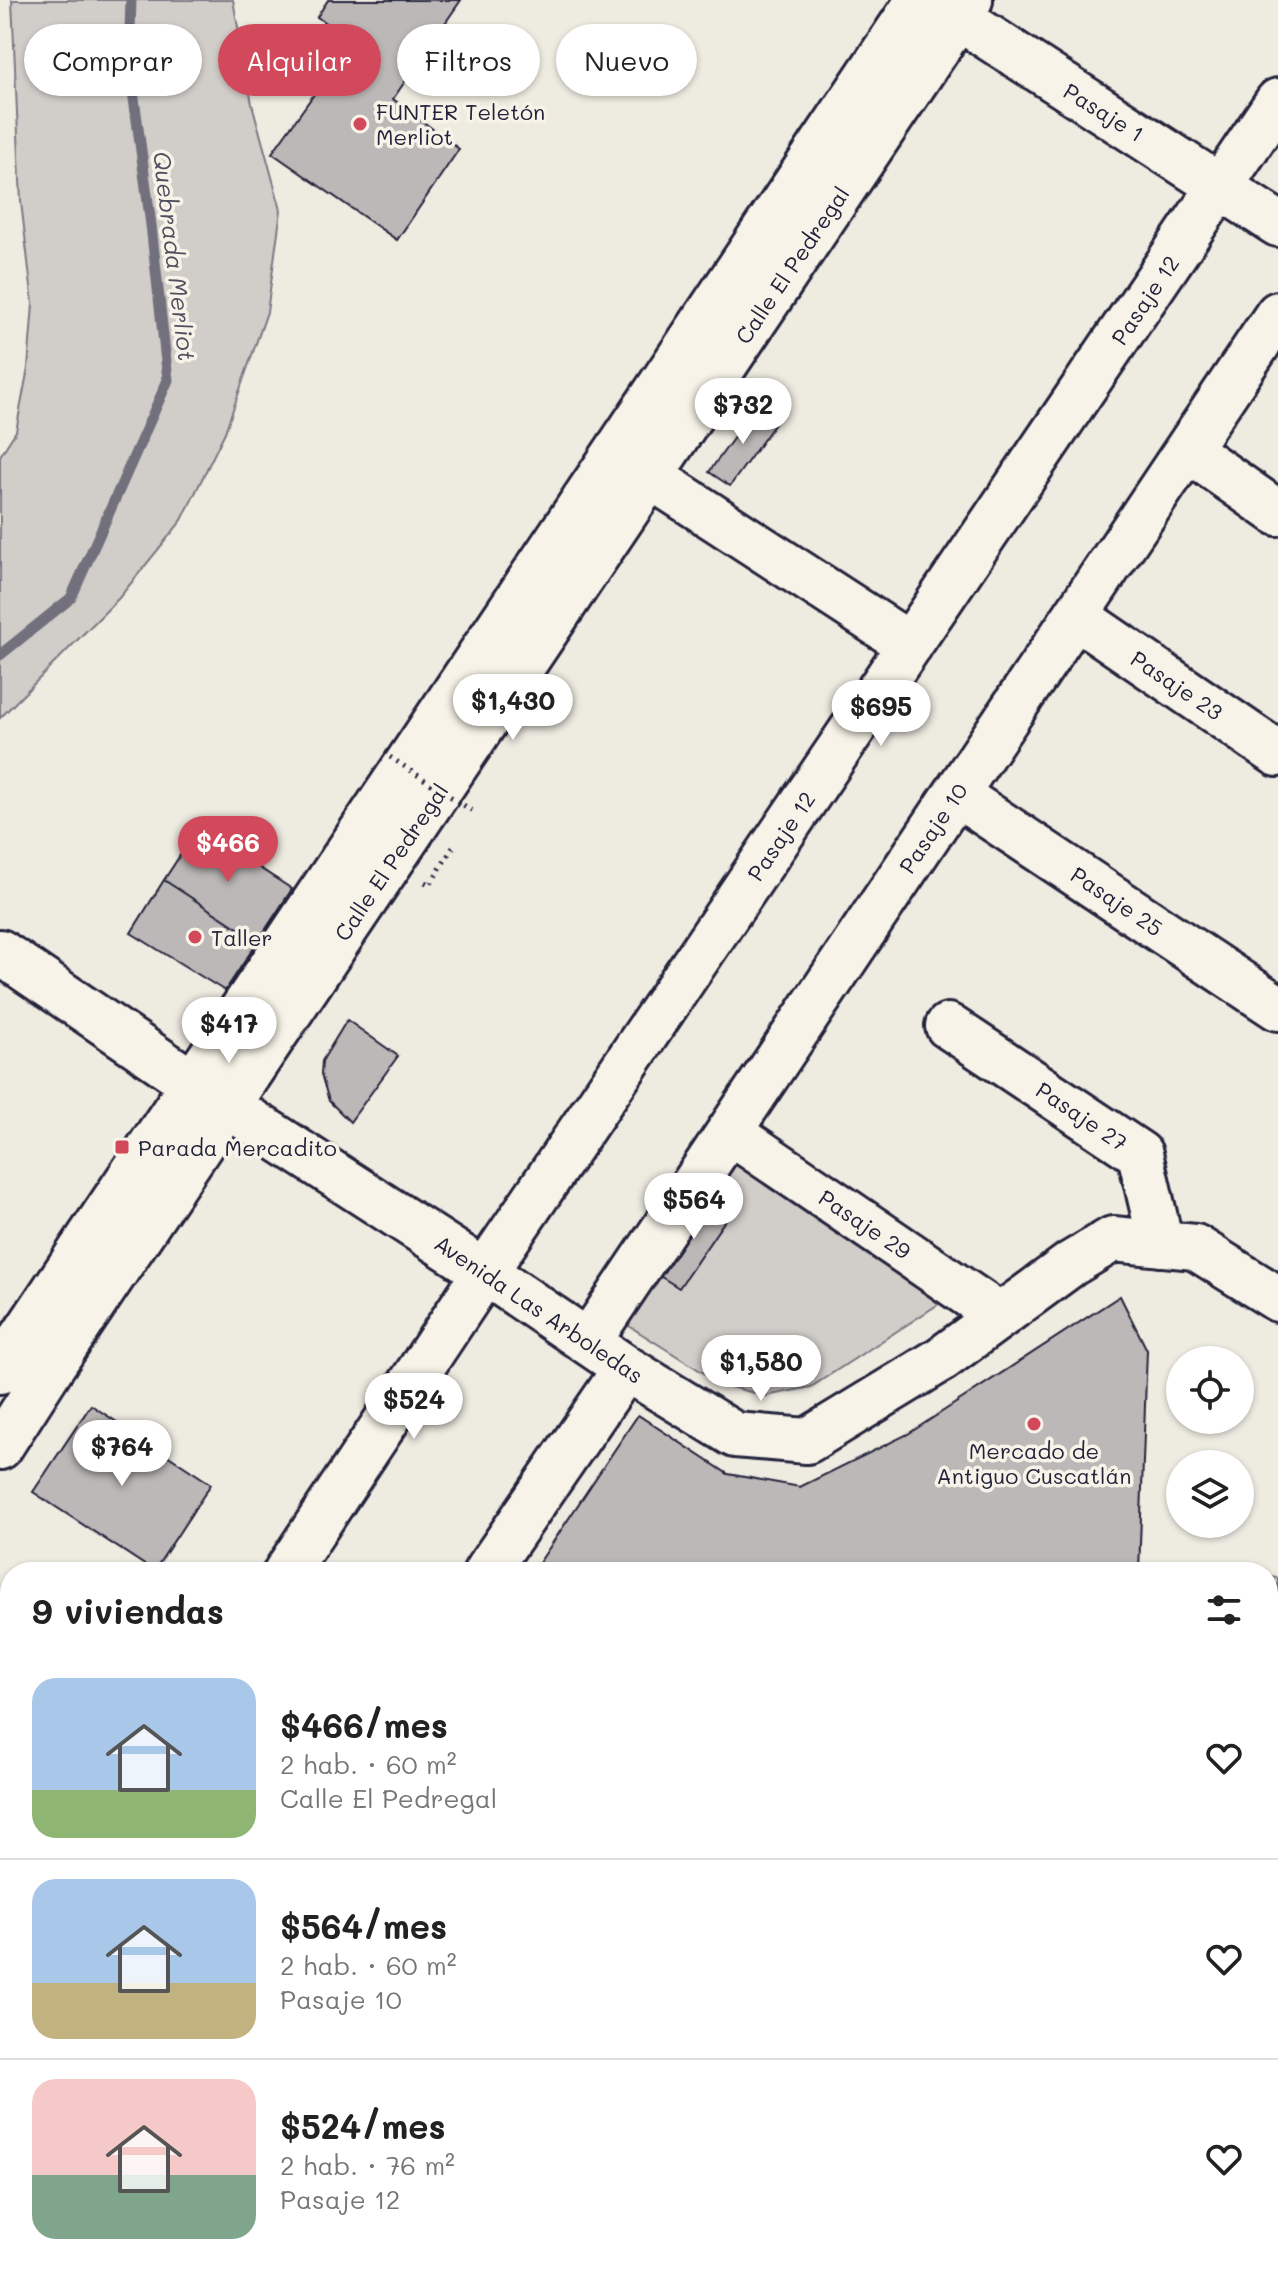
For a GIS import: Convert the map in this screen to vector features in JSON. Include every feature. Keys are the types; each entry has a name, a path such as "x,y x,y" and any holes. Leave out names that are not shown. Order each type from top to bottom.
{"street":[{"name":"Pasaje 1","path":"945,5 1278,224"},
{"name":"Calle El Pedregal","path":"3,1365 211,1094 650,476 945,5"},
{"name":"Calle El Pedregal","path":"0,1447 52,1366 211,1094 945,5"},
{"name":"Pasaje 12","path":"293,1562 485,1272 1278,101"},
{"name":"Pasaje 10","path":"588,1342 1278,314"},
{"path":"1188,450 1278,513"},
{"path":"650,476 910,645"},
{"name":"Pasaje 23","path":"1076,616 1278,754"},
{"name":"Pasaje 25","path":"956,794 1278,1008"},
{"name":"Avenida Las Arboledas","path":"0,952 626,1368 735,1435 807,1441 940,1360 1071,1264 1113,1239 1195,1247 1278,1299"},
{"name":"Pasaje 27","path":"948,1026 1140,1154 1161,1244"},
{"name":"Pasaje 29","path":"730,1132 1000,1316"},
{"path":"493,1562 626,1368"}],"path":[{"path":"390,757 474,812"}],"shaded area":[{"path":"12,0 233,0 237,24 218,24 218,96 251,96 281,210 267,312 225,432 182,520 119,598 0,718 0,456 16,431 28,368 33,304 21,202"},
{"path":"733,1149 951,1296 811,1387 766,1396 723,1385 618,1319"}],"building":[{"name":"FUNTER Teletón Merliot","path":"328,0 461,0 445,24 397,24 397,93 393,99 459,149 397,240 272,153 313,96 381,96 381,24 327,24 317,17"},
{"path":"756,407 777,421 730,486 709,472"},
{"path":"198,828 292,889 258,941 164,880"},
{"name":"Taller","path":"164,880 258,941 225,991 131,933"},
{"path":"347,1020 398,1056 350,1122 329,1101 321,1074 322,1061"},
{"path":"710,1194 732,1210 679,1288 655,1273"},
{"name":"Mercado de Antiguo Cuscatlán","path":"1120,1296 1147,1350 1139,1562 540,1562 638,1415 728,1474 800,1487 908,1434"},
{"path":"91,1405 211,1484 160,1562 140,1562 33,1492"}],"waterway":[{"name":"Quebrada Merliot","path":"0,655 71,598 168,380 129,61 131,0"}],"place":[{"name":"FUNTER Teletón Merliot","path":"360,124"},
{"name":"Taller","path":"195,937"},
{"name":"Parada Mercadito","path":"122,1147"},
{"name":"Mercado de Antiguo Cuscatlán","path":"1034,1424"}]}
